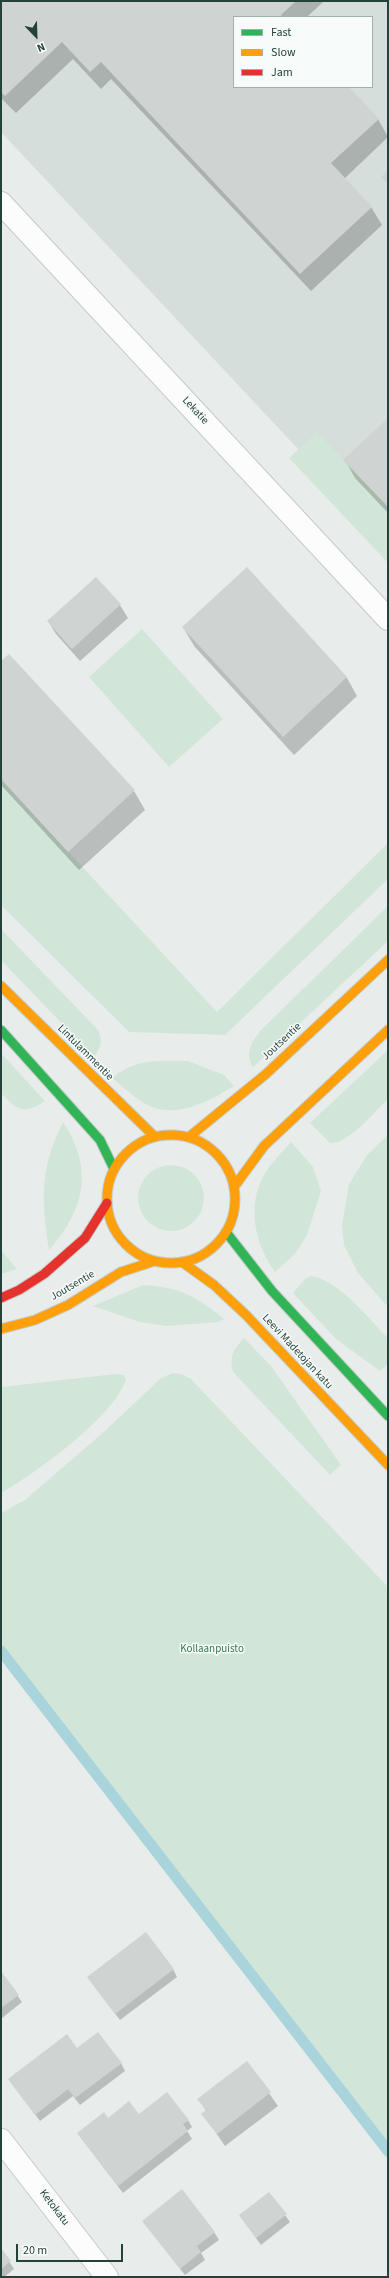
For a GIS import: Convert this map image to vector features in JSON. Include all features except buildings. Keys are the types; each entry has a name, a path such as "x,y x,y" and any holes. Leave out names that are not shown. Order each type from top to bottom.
{"main road":[{"name":"Joutsentie","path":"189,1137 219,1116 254,1085 388,960"},
{"name":"Lintulammentie","path":"1,986 154,1136"},
{"path":"1,1030 100,1140 114,1169"},
{"path":"234,1187 264,1146 388,1030"},
{"path":"176,1135 189,1137 209,1147 217,1154 230,1173 234,1187 234,1213 226,1232 209,1251 199,1257 182,1262 154,1261 134,1252 125,1243 112,1225 107,1203 108,1185 114,1169 133,1147 154,1136 176,1135"},
{"path":"1,1298 19,1290 44,1274 85,1238 107,1203"},
{"path":"226,1232 272,1291 388,1416"},
{"name":"Joutsentie","path":"1,1329 41,1317 68,1305 121,1272 154,1261"},
{"name":"Leevi Madetojan katu","path":"182,1262 214,1285 246,1315 388,1465"}],"street":[{"name":"Lekatie","path":"1,203 388,618"},
{"name":"Ketokatu","path":"1,2140 106,2277"}],"shaded area":[{"path":"1,1 388,1 388,545 1,132"}],"green space":[{"path":"317,432 388,507 388,563 289,458"},
{"path":"142,629 223,719 169,767 89,677"},
{"path":"1,779 217,1012 388,843 388,879 225,1035 129,1032 1,905"},
{"path":"388,906 388,941 253,1067 249,1057 250,1047 261,1030"},
{"path":"1,929 98,1030 100,1044 94,1057 1,960"},
{"path":"388,1050 388,1099 353,1133 345,1139 330,1143 310,1123"},
{"path":"1,1053 45,1101 32,1108 22,1109 12,1104 1,1093"},
{"path":"157,1061 188,1061 224,1075 234,1086 198,1105 178,1110 168,1110 158,1109 146,1104 112,1078 130,1067 139,1064"},
{"path":"63,1122 73,1139 79,1156 82,1172 81,1188 71,1220 49,1250 44,1214 45,1178 51,1150"},
{"path":"388,1135 388,1307 358,1273 344,1245 342,1225 349,1184 367,1155"},
{"path":"291,1142 313,1167 321,1191 307,1235 295,1254 275,1272 268,1262 259,1239 256,1227 255,1203 257,1191 262,1179 275,1159"},
{"path":"171,1165 184,1168 194,1175 201,1185 204,1198 201,1211 194,1221 184,1228 171,1231 158,1228 148,1221 141,1211 138,1198 141,1185 148,1175 158,1168"},
{"path":"1,1250 17,1269 1,1274"},
{"path":"311,1276 322,1279 343,1292 388,1338 388,1364 380,1371 336,1339 293,1293 305,1279"},
{"path":"143,1285 167,1288 187,1294 205,1304 224,1319 218,1322 166,1326 140,1322 93,1306"},
{"path":"244,1338 271,1366 341,1465 330,1475 233,1372 231,1362 232,1357 237,1346"},
{"name":"Kollaanpuisto","path":"173,1373 181,1374 191,1379 388,1587 388,2160 1,1657 1,1513 25,1500 106,1430 161,1378"},
{"path":"115,1374 124,1375 126,1379 119,1394 107,1410 72,1443 53,1458 1,1493 1,1387"}],"waterway":[{"path":"1,1651 388,2151"}],"traffic: fast":[{"path":"1,1030 100,1140 114,1169"},
{"path":"226,1232 272,1291 388,1416"}],"traffic: slow":[{"path":"189,1137 266,1074 388,960"},
{"path":"1,986 154,1136"},
{"path":"234,1187 264,1146 388,1030"},
{"path":"177,1135 201,1142 212,1149 221,1158 230,1174 234,1186 235,1199 234,1212 228,1229 221,1240 212,1249 201,1256 184,1262 165,1263 141,1256 130,1249 121,1240 114,1229 108,1212 107,1193 114,1169 121,1158 130,1149 141,1142 158,1136 177,1135"},
{"path":"1,1329 35,1320 68,1305 121,1272 155,1261"},
{"path":"182,1262 214,1285 246,1315 388,1465"}],"traffic: jam":[{"path":"1,1298 19,1290 44,1274 85,1238 107,1203"}]}
